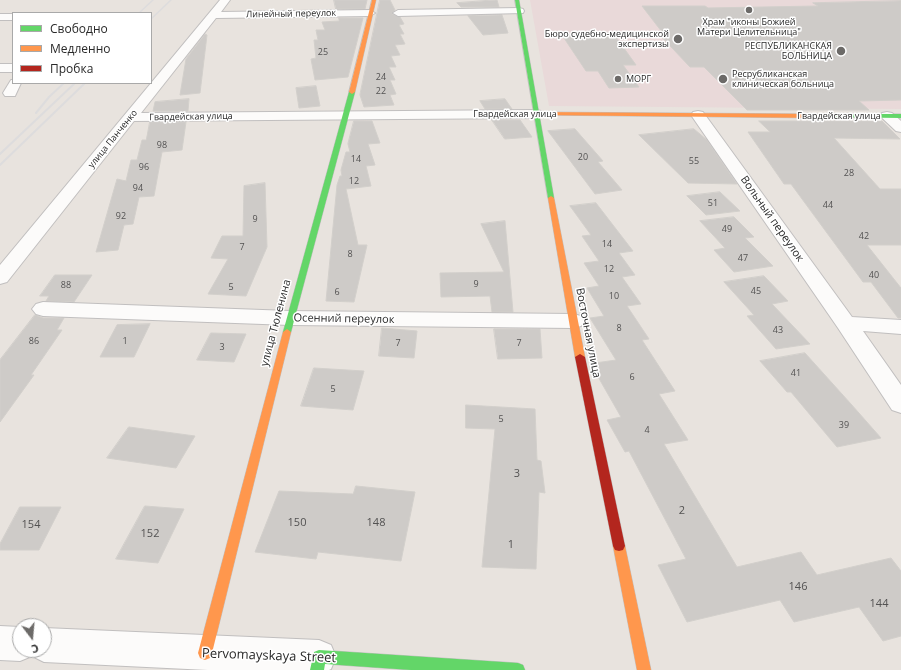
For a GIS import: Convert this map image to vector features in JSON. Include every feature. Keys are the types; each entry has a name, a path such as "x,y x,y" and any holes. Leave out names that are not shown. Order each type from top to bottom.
{"street":[{"name":"улица Панченко","path":"0,278 225,0"},
{"name":"улица Тюленина","path":"205,653 290,318 347,115 374,0"},
{"name":"Восточная улица","path":"517,0 573,321 644,670"},
{"path":"398,13 519,11"},
{"name":"Линейный переулок","path":"212,15 370,14"},
{"path":"0,17 12,17"},
{"path":"0,68 12,68"},
{"name":"Гвардейская улица","path":"130,118 536,114 894,116"},
{"name":"Вольный переулок","path":"698,115 846,322 901,404"},
{"path":"894,116 901,128"},
{"name":"Осенний переулок","path":"43,309 290,318 573,321"},
{"path":"846,322 901,327"},
{"path":"0,643 12,644"},
{"name":"Pervomayskaya Street","path":"52,646 205,653 318,663 518,670"}],"shaded area":[{"name":"Ресрубликанская клиническая больница","path":"530,0 901,0 901,109 549,106"}],"building":[{"path":"334,0 367,0 365,9 336,9"},
{"path":"380,0 390,0 395,10 392,14 400,17 404,24 399,25 404,34 400,34 405,44 395,45 400,55 391,56 396,67 389,67 395,80 390,80 396,94 390,95 394,105 364,107 360,95"},
{"path":"497,0 499,7 461,7 457,3"},
{"path":"901,1 901,100 859,101 869,110 747,110 704,67 690,67 657,32 662,32 642,6 705,6 708,8 818,6 813,3"},
{"path":"502,15 508,33 483,35 468,16"},
{"path":"339,18 363,18 348,77 315,80 311,59 316,58 314,40 318,40 316,30 325,30 322,22 339,21"},
{"path":"613,33 636,65 623,65 639,87 609,88 598,71 586,71 562,35"},
{"path":"205,34 207,35 200,93 180,95 186,59"},
{"path":"316,86 320,106 299,108 296,88"},
{"path":"189,99 188,111 153,111 155,102"},
{"path":"505,99 512,109 485,109 480,101"},
{"path":"492,120 520,120 532,137 505,139"},
{"path":"354,121 372,121 380,143 368,144 375,165 366,166 371,186 346,189 358,245 367,245 354,302 326,301 337,185 340,176 342,176 341,170 346,152 350,152 348,144"},
{"path":"759,121 882,121 900,139 834,138 880,189 901,189 901,245 867,245 901,288 901,318 898,318 871,282 863,282 791,184 784,184 748,132 770,132"},
{"path":"150,122 186,122 182,150 162,152 154,196 139,197 133,224 124,225 118,250 96,252 117,179 126,181 131,160 137,160 142,140 146,140"},
{"path":"575,129 603,161 598,162 622,190 595,194 548,131"},
{"path":"694,129 707,140 737,184 688,183 639,135"},
{"path":"265,183 267,247 246,296 208,294 228,259 211,258 222,236 243,236 244,186"},
{"path":"720,192 740,211 706,215 687,196"},
{"path":"596,203 633,251 619,253 635,275 622,277 641,304 627,306 649,339 642,340 675,391 659,394 688,440 664,444 737,567 801,552 817,575 891,558 901,571 901,636 883,641 859,607 794,622 780,600 687,622 658,565 686,559 629,451 625,452 607,420 621,417 597,375 595,363 616,360 590,318 604,316 587,288 599,286 584,263 599,261 582,236 591,235 570,206"},
{"path":"734,217 754,237 745,238 773,266 734,272 714,250 725,248 700,221"},
{"path":"505,221 513,312 492,312 490,296 441,297 440,273 504,272 481,224"},
{"path":"55,275 92,275 74,302 46,301 49,296 40,296"},
{"path":"764,276 788,301 772,304 810,344 776,349 747,316 754,315 724,282"},
{"path":"35,315 43,318 64,318 57,330 62,330 31,375 34,375 0,422 0,360"},
{"path":"150,324 134,357 100,357 117,325"},
{"path":"382,328 417,331 414,358 379,356"},
{"path":"494,329 540,329 542,358 498,359"},
{"path":"211,333 246,334 234,362 197,360"},
{"path":"805,353 881,438 837,447 791,392 787,392 760,361"},
{"path":"314,368 364,371 353,410 301,406"},
{"path":"466,405 535,409 537,460 541,461 545,493 539,492 536,569 482,567 495,429 466,428"},
{"path":"129,427 195,436 176,468 107,458"},
{"path":"356,486 415,492 401,561 318,552 316,559 255,552 279,491 353,494"},
{"path":"145,506 184,509 158,563 116,559"},
{"path":"20,507 61,507 39,550 0,550 0,544"}],"railway":[{"path":"140,12 153,0"},
{"path":"152,18 171,0"},
{"path":"36,113 49,97 63,84"},
{"path":"0,154 74,84"},
{"path":"0,165 84,84"}],"traffic: fast":[{"path":"517,0 551,198"},
{"path":"287,332 352,92"},
{"path":"820,116 901,116"},
{"path":"317,670 319,657 518,670"}],"traffic: slow":[{"path":"352,92 374,0"},
{"path":"536,114 820,116"},
{"path":"551,198 580,357"},
{"path":"205,653 287,332"},
{"path":"619,546 644,670"}],"traffic: jam":[{"path":"580,357 619,546"}],"place":[{"name":"Храм \"иконы Божией Матери Целительница\"","path":"749,10"},
{"name":"Бюро судебно-медицинской экспертизы","path":"678,39"},
{"name":"РЕСПУБЛИКАНСКАЯ БОЛЬНИЦА","path":"841,51"},
{"name":"МОРГ","path":"618,79"},
{"name":"Ресрубликанская клиническая больница","path":"723,79"}]}
